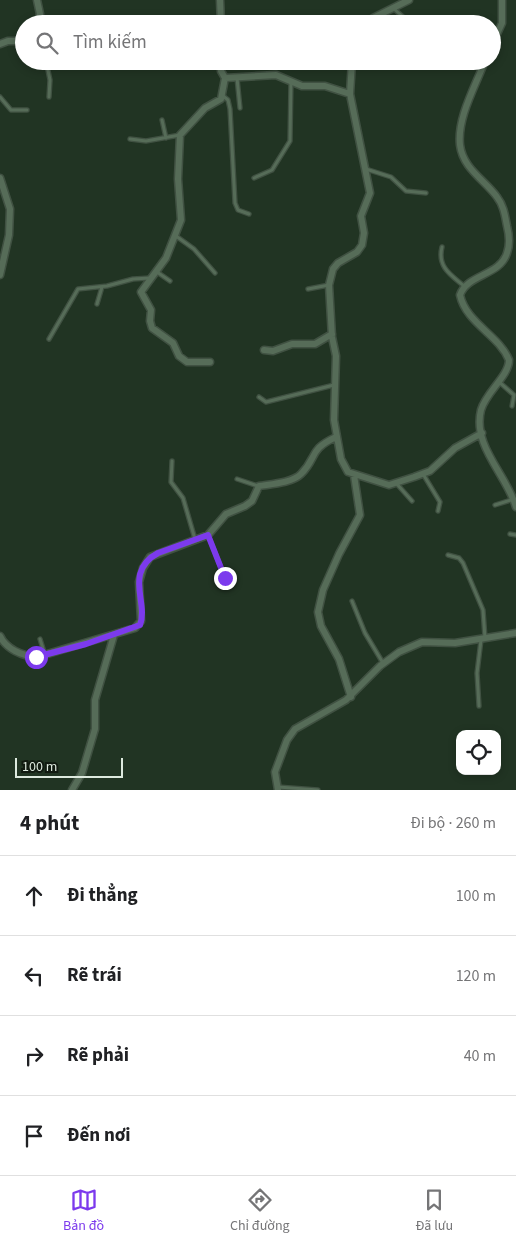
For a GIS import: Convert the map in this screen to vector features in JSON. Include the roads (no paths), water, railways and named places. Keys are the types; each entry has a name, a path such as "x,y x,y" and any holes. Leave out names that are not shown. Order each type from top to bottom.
{"street":[{"path":"37,0 40,15"},
{"path":"220,0 221,15"},
{"path":"382,15 408,0"},
{"path":"501,25 502,0"},
{"path":"0,44 15,41"},
{"path":"210,362 197,363 184,360 173,343 152,328 150,321 151,310 141,292 166,258 182,217 178,178 180,135 204,108 218,101 223,96 225,78 222,70"},
{"path":"351,70 350,94 370,189 361,216 364,233 362,245 358,252 338,262 333,268 329,285 332,334 336,356 333,408 336,437 345,469 354,475 385,484 396,483 423,474 437,466 455,448 482,433"},
{"path":"482,70 461,126 460,147 463,157 470,168 502,205 508,231 508,247 506,257 496,269 465,287 460,295 465,307 502,347 513,365 486,398 481,412 482,433 486,448 514,499 516,507"},
{"path":"225,78 269,74 281,76 302,86 331,87 340,92 350,94"},
{"path":"0,178 10,209 9,235 0,275"},
{"path":"264,350 273,350 292,344 315,344 332,334"},
{"path":"0,636 2,644 30,657 45,656 140,625 139,582 143,568 150,557 208,535 226,514 246,506 252,501 259,486 297,477 304,471 318,446 336,437"},
{"path":"351,697 339,659 321,626 318,612 323,590 339,554 360,515 354,475"},
{"path":"277,788 275,772 290,734 300,725 351,697 383,663 399,652 422,642 455,643 516,633"},
{"path":"73,790 82,773 95,729 95,700 114,634"}],"lane":[{"path":"393,8 401,15"},
{"path":"48,70 50,80 49,97"},
{"path":"237,78 240,108"},
{"path":"254,178 272,170 290,141 291,81"},
{"path":"223,96 228,100 230,109 235,203 238,210 249,214"},
{"path":"0,98 11,110 27,110"},
{"path":"162,120 166,138"},
{"path":"130,139 141,142 180,135"},
{"path":"366,169 391,177 404,190 426,193"},
{"path":"175,236 194,249 216,273"},
{"path":"442,247 440,257 443,266 465,287"},
{"path":"156,271 170,281"},
{"path":"49,339 77,290 102,287 134,279 150,278"},
{"path":"308,289 329,285"},
{"path":"97,304 102,287"},
{"path":"498,381 514,395 512,406"},
{"path":"259,396 266,402 334,385"},
{"path":"172,461 171,482 183,498 195,539"},
{"path":"423,474 440,502 438,511"},
{"path":"237,479 259,486"},
{"path":"396,483 412,501"},
{"path":"495,505 514,499"},
{"path":"510,534 516,535"},
{"path":"208,535 225,578"},
{"path":"448,556 459,558 463,562 482,610 483,639 477,673 479,706"},
{"path":"352,600 365,633 383,663"},
{"path":"40,639 45,656"},
{"path":"277,788 318,790"}]}
